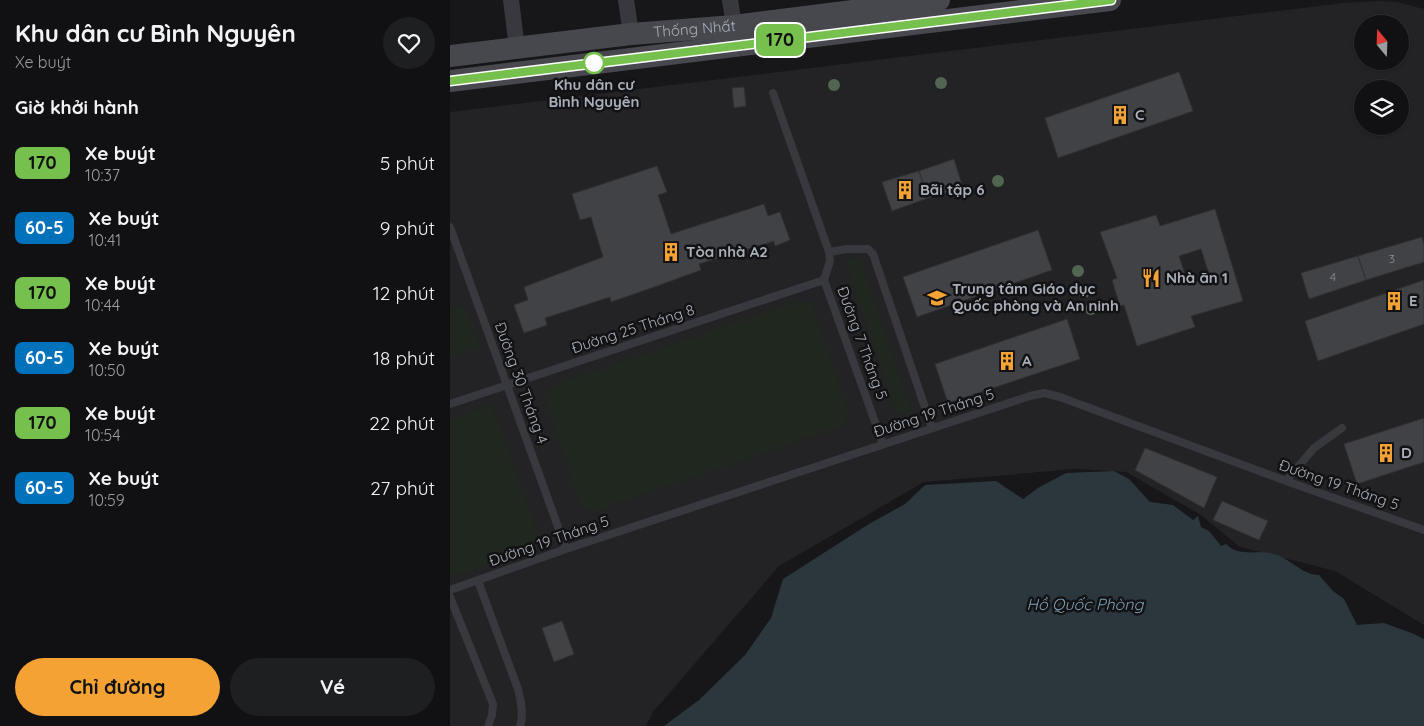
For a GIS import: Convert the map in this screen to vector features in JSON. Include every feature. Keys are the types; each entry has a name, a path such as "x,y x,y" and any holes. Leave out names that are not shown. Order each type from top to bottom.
{"main road":[{"name":"Thống Nhất","path":"450,81 734,36 939,0"},
{"name":"Thống Nhất","path":"450,56 631,34 734,36 1110,0"}],"street":[{"path":"511,0 516,48"},
{"path":"626,0 631,34"},
{"path":"730,0 734,36"}],"lane":[{"path":"773,93 828,252 830,261 824,280"},
{"name":"Đường 30 Tháng 4","path":"450,227 566,549"},
{"path":"828,252 868,249 873,254 932,428"},
{"name":"Đường 25 Tháng 8","path":"450,404 824,280"},
{"name":"Đường 7 Tháng 5","path":"824,280 883,444"},
{"name":"Đường 19 Tháng 5","path":"450,590 566,549 1044,393 1060,397 1424,530"},
{"path":"1286,481 1314,448 1342,428"},
{"path":"478,581 518,689 521,704 520,726"},
{"path":"450,596 493,704 489,726"}],"shaded area":[{"name":"Trung tâm Giáo dục Quốc phòng và An ninh","path":"1397,2 1424,9 1424,625 1335,571 1240,547 1201,515 1126,472 1075,469 924,482 779,566 653,712 646,726 450,726 450,112 1344,3"},
{"path":"859,257 911,410 897,414 845,262"},
{"path":"800,301 811,303 847,407 847,417 844,425 592,512 580,503 545,399 548,390 557,384"},
{"path":"464,306 480,348 450,356 450,338 452,337 450,333 450,311"},
{"path":"492,405 542,546 450,578 450,419"}],"water":[{"name":"Hồ Quốc Phòng","path":"1114,471 1129,479 1150,502 1173,505 1193,520 1198,516 1201,527 1209,531 1221,546 1226,544 1237,551 1274,554 1307,572 1319,575 1333,591 1344,599 1357,625 1384,623 1424,639 1424,726 664,726 699,700 745,655 771,618 783,579 869,524 905,504 925,485 996,481 1023,499 1038,488 1066,473"}],"building":[{"name":"C","path":"1179,72 1193,111 1058,158 1045,118"},
{"path":"744,87 746,106 734,108 732,88"},
{"path":"954,159 963,188 928,198 919,171"},
{"name":"Tòa nhà A2","path":"657,166 667,192 658,195 671,234 764,204 768,216 780,212 790,240 775,246 774,241 699,264 701,270 611,302 610,297 545,318 547,325 524,333 514,305 528,300 524,287 603,257 591,217 580,220 572,194"},
{"name":"Bãi tập 6","path":"919,171 928,198 892,211 882,182"},
{"name":"Nhà ăn 1","path":"1215,209 1243,301 1191,316 1195,327 1137,346 1124,305 1120,306 1112,280 1117,278 1100,232 1156,215 1160,226","holes":["1201,249 1210,277 1188,284 1179,256"]},
{"path":"1038,230 1052,270 917,317 903,277"},
{"path":"1422,237 1424,262 1366,280 1358,256"},
{"path":"1358,256 1366,280 1309,299 1301,273"},
{"name":"E","path":"1424,280 1424,324 1318,361 1305,321"},
{"name":"A","path":"1067,319 1080,359 948,403 935,364"},
{"name":"D","path":"1424,418 1424,462 1357,484 1344,444"},
{"path":"1145,448 1217,477 1204,508 1135,470"},
{"path":"1222,501 1268,521 1259,540 1213,520"},
{"path":"562,621 574,654 554,662 542,628"}],"bus line":[{"name":"170","path":"450,81 1111,0"}],"place":[{"name":"Khu dân cư Bình Nguyên","path":"594,63"},
{"name":"C","path":"1120,115"},
{"name":"Bãi tập 6","path":"905,190"},
{"name":"Tòa nhà A2","path":"671,252"},
{"name":"Nhà ăn 1","path":"1151,278"},
{"name":"Trung tâm Giáo dục Quốc phòng và An ninh","path":"937,298"},
{"name":"E","path":"1394,301"},
{"name":"A","path":"1007,361"},
{"name":"D","path":"1386,453"}]}
